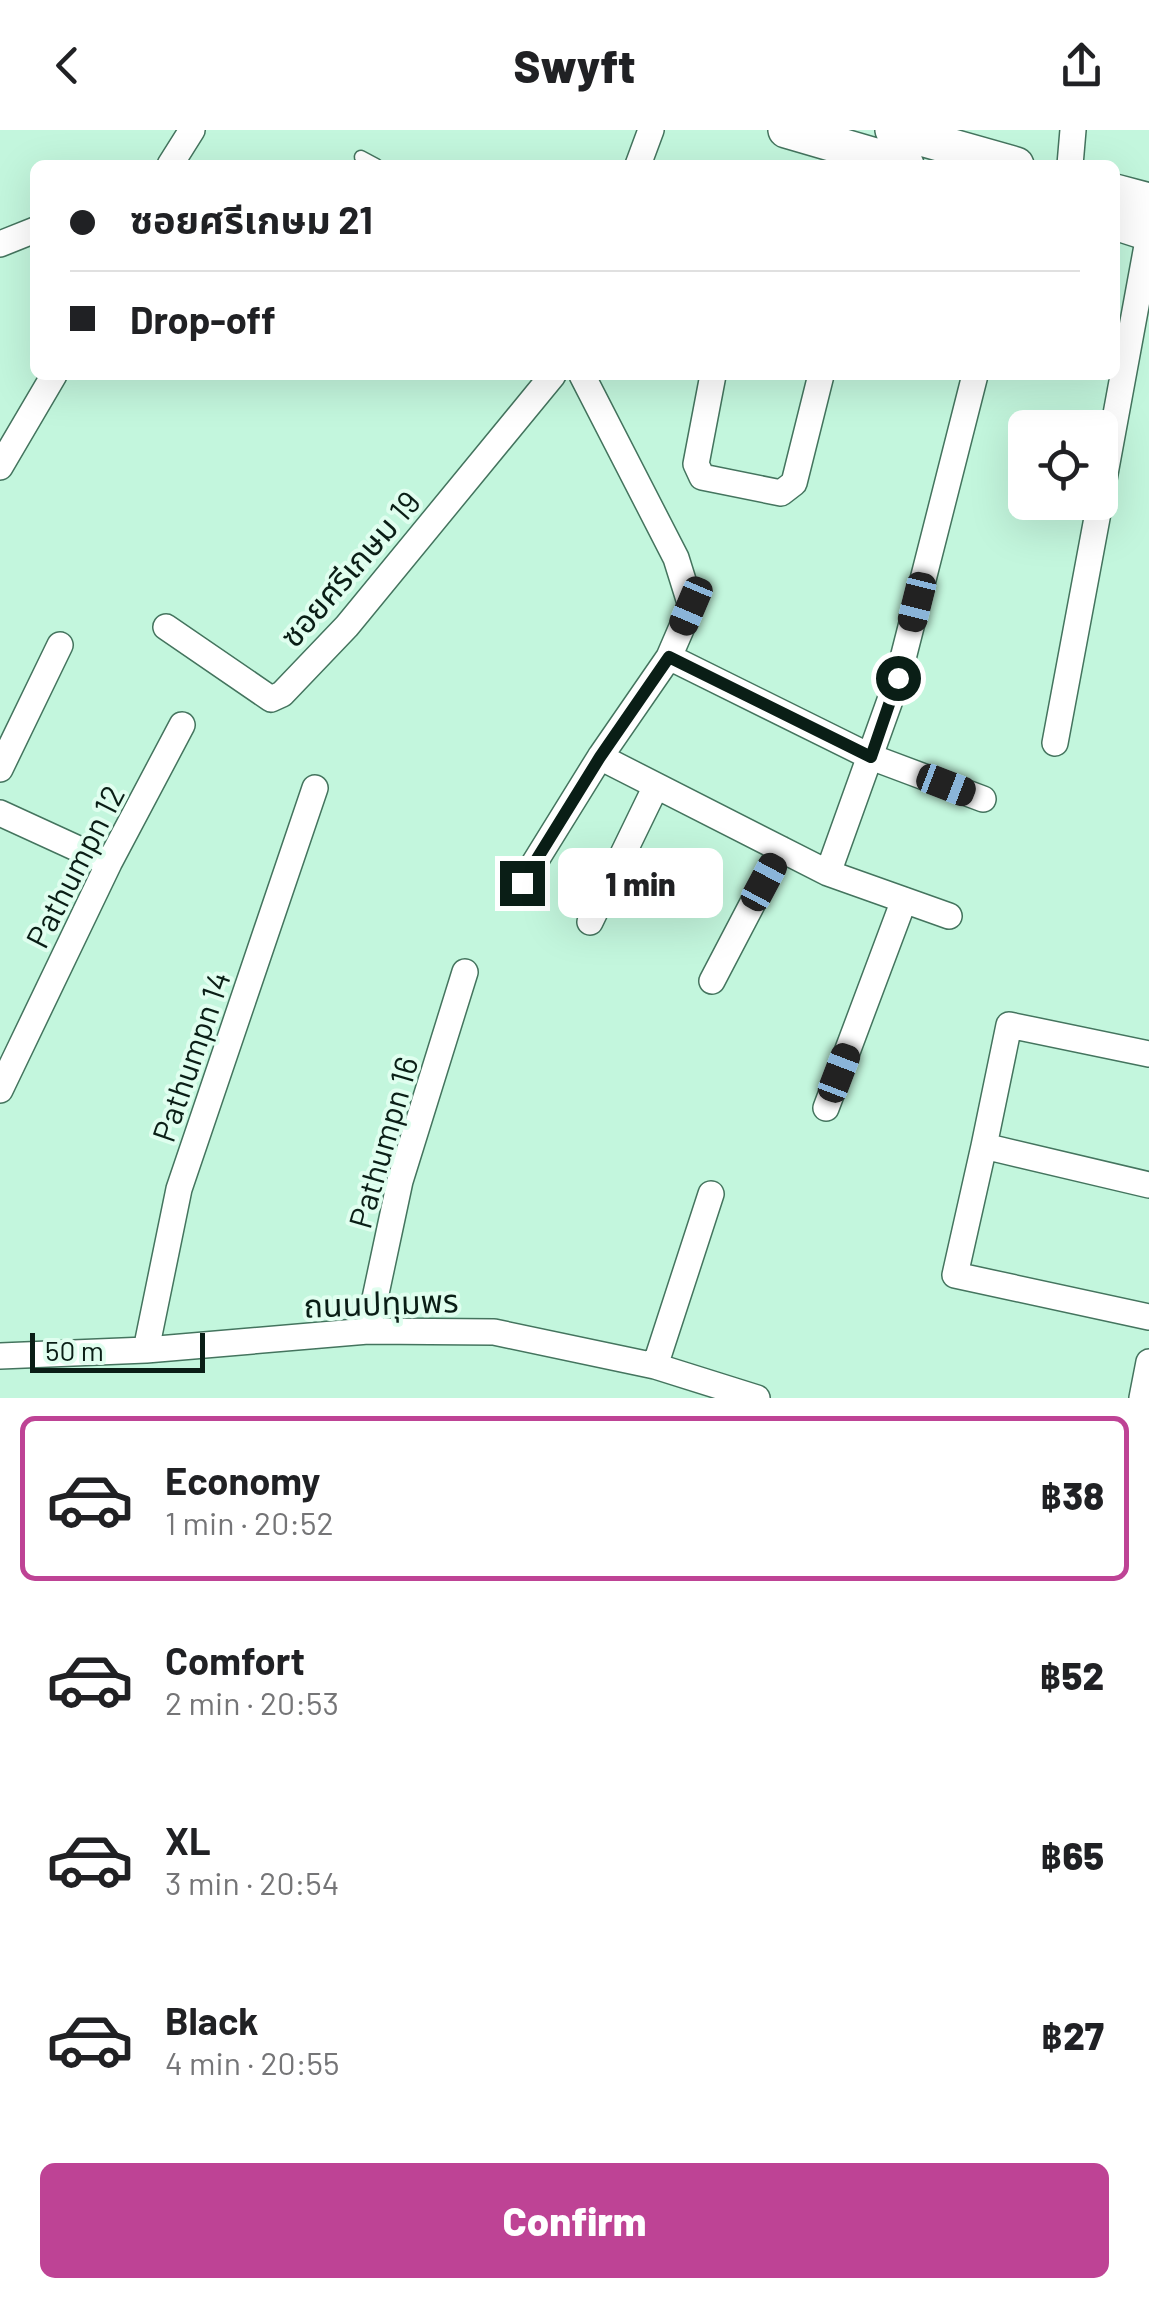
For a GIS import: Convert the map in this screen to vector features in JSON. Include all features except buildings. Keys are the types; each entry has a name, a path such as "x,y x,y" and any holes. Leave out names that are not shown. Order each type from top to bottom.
{"main road":[{"path":"786,130 888,154 958,160"},
{"path":"1120,193 1149,201"},
{"path":"1120,224 1149,234"}],"street":[{"path":"173,160 192,130"},
{"path":"640,160 651,130"},
{"path":"1070,160 1072,130"},
{"path":"0,244 30,232"},
{"path":"1117,410 1149,234"},
{"path":"0,467 51,380"},
{"name":"ซอยศรีเกษม 19","path":"166,627 270,699 282,694 347,626 549,380"},
{"path":"522,883 600,757 669,657 691,606 676,558 585,380"},
{"path":"712,380 696,464 702,477 781,493 794,482 821,380"},
{"path":"828,873 898,678 975,380"},
{"path":"1055,743 1097,520"},
{"path":"0,769 60,645"},
{"path":"669,657 871,757 983,800"},
{"name":"Pathumpn 12","path":"0,1090 109,863 182,725"},
{"path":"600,757 828,873 949,916"},
{"path":"590,922 656,786"},
{"name":"Pathumpn 14","path":"146,1350 180,1189 315,788"},
{"path":"0,813 109,863"},
{"path":"712,982 781,849"},
{"path":"826,1108 904,900"},
{"name":"Pathumpn 16","path":"368,1331 400,1181 465,972"},
{"path":"1149,1054 1008,1026 954,1275 1149,1317"},
{"path":"984,1146 1149,1186"},
{"path":"655,1366 711,1194"},
{"name":"ถนนปทุมพร","path":"0,1356 146,1350 368,1331 494,1332 655,1366 757,1398"},
{"path":"1142,1398 1149,1362"}],"lane":[{"path":"361,158 365,160"}],"route":[{"path":"522,883 600,757 669,657 871,757 898,678"}]}
